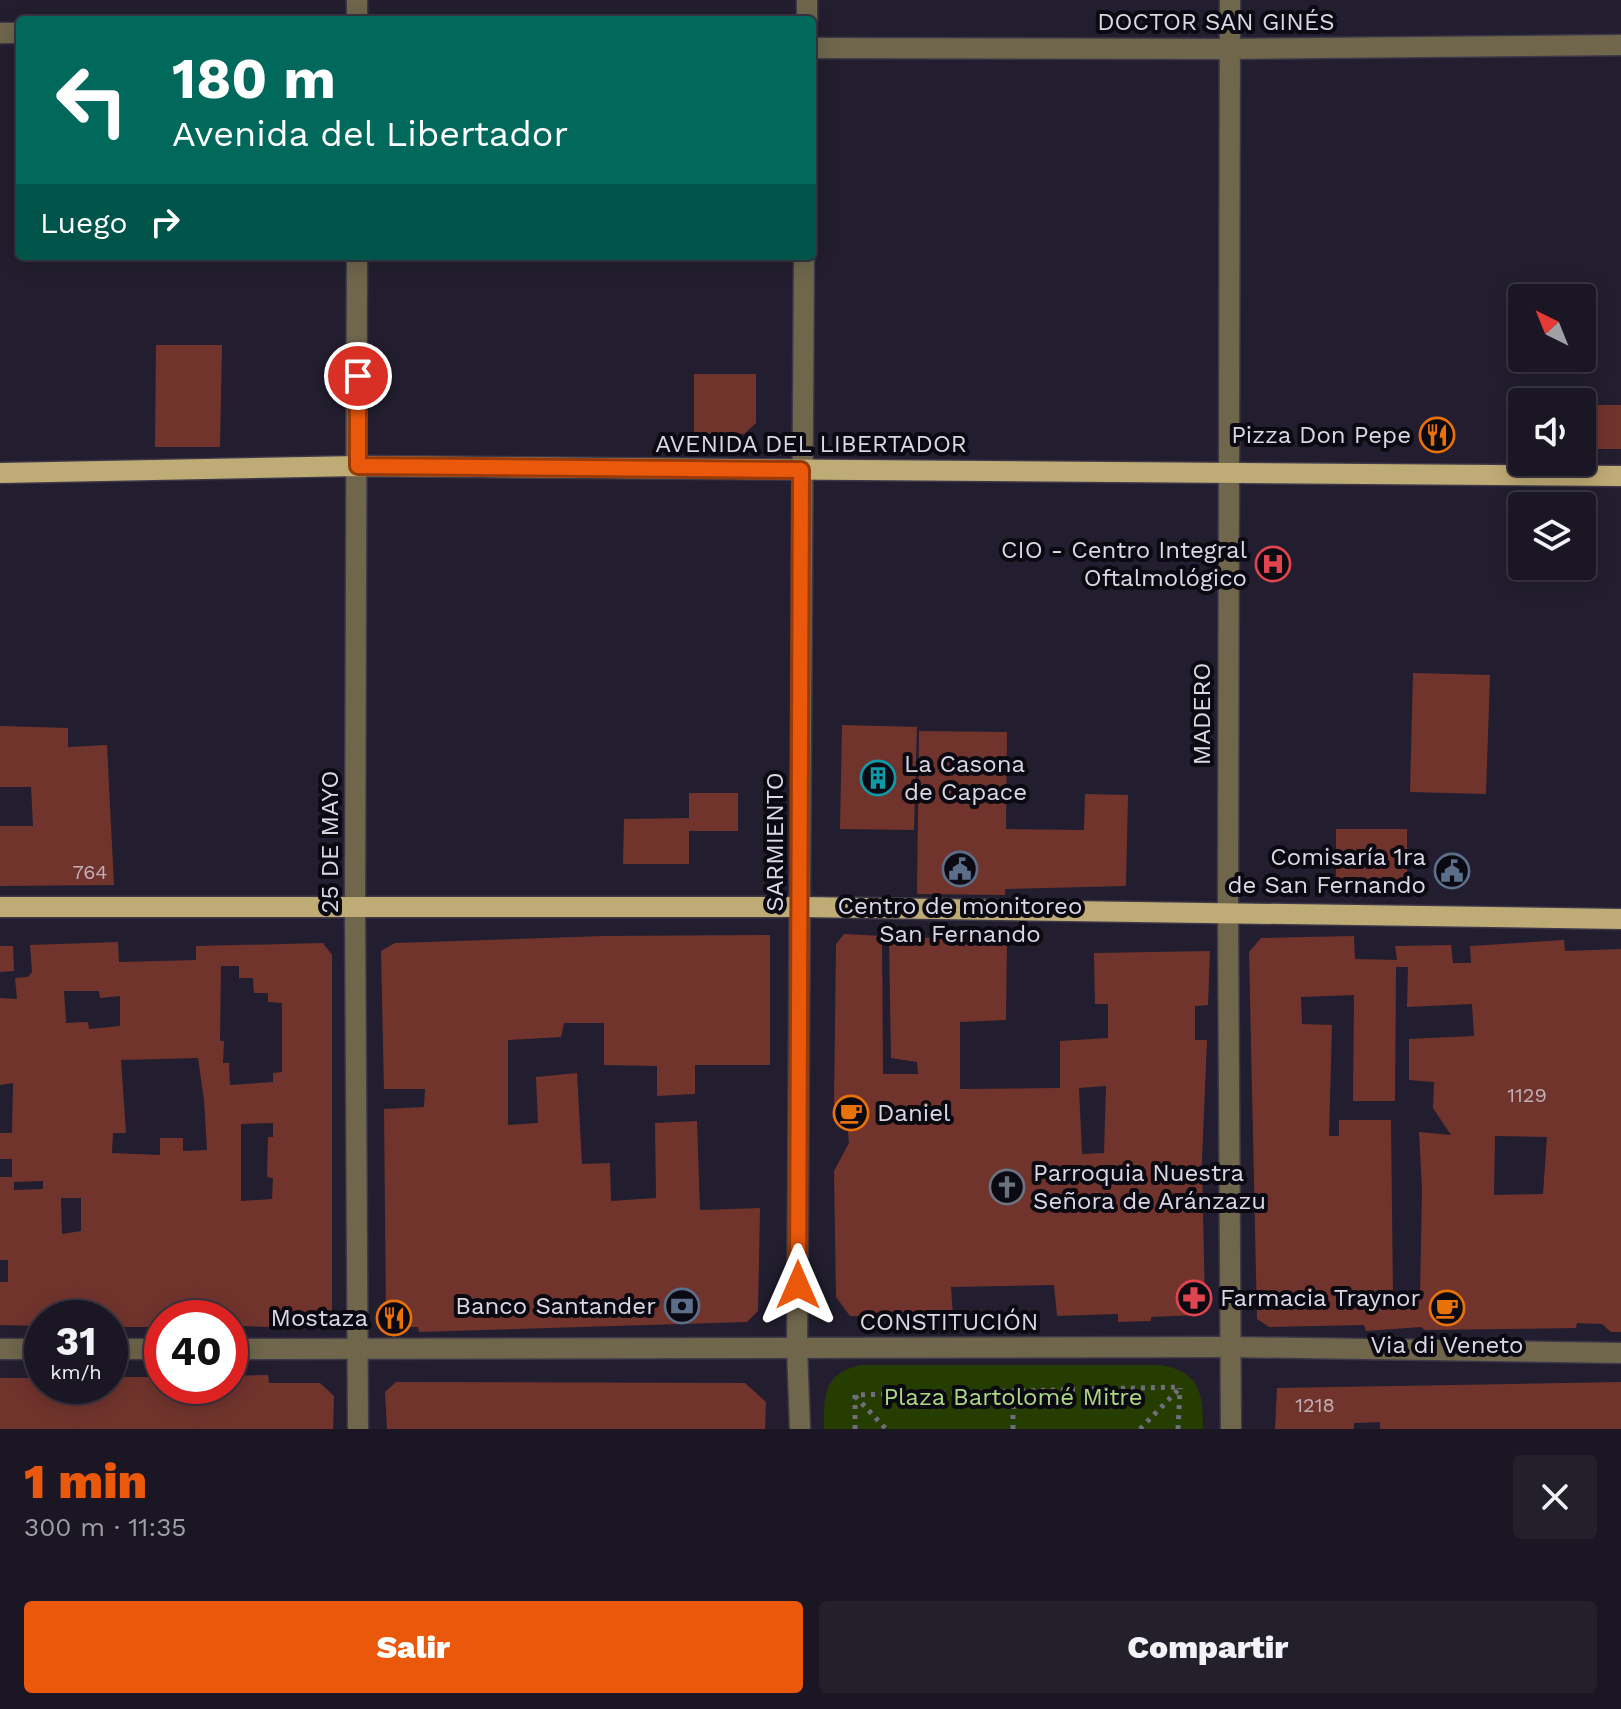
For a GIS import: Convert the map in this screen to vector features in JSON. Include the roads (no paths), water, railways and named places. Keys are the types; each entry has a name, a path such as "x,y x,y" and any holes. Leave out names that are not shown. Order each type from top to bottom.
{"main road":[{"name":"AVENIDA DEL LIBERTADOR","path":"0,473 358,466 1621,476"},
{"path":"0,907 801,907 1621,919"}],"street":[{"name":"MADERO","path":"1230,0 1228,914 1231,1429"},
{"name":"DOCTOR SAN GINÉS","path":"816,48 1231,49 1621,45"},
{"name":"25 DE MAYO","path":"357,260 355,906 358,1429"},
{"name":"SARMIENTO","path":"800,1429 797,1348 804,260"},
{"name":"CONSTITUCIÓN","path":"248,1349 1230,1347 1621,1353"},
{"path":"0,1349 24,1349"}],"place":[{"name":"Pizza Don Pepe","path":"1437,435"},
{"name":"CIO - Centro Integral Oftalmológico","path":"1273,564"},
{"name":"La Casona de Capace","path":"878,778"},
{"name":"Centro de monitoreo San Fernando","path":"960,869"},
{"name":"Comisaría 1ra de San Fernando","path":"1452,871"},
{"name":"Daniel","path":"851,1113"},
{"name":"Parroquia Nuestra Señora de Aránzazu","path":"1007,1187"},
{"name":"Farmacia Traynor","path":"1194,1298"},
{"name":"Banco Santander","path":"682,1306"},
{"name":"Via di Veneto","path":"1447,1308"},
{"name":"Mostaza","path":"394,1318"}],"park label":[{"name":"Plaza Bartolomé Mitre","path":"1013,1397"}]}
